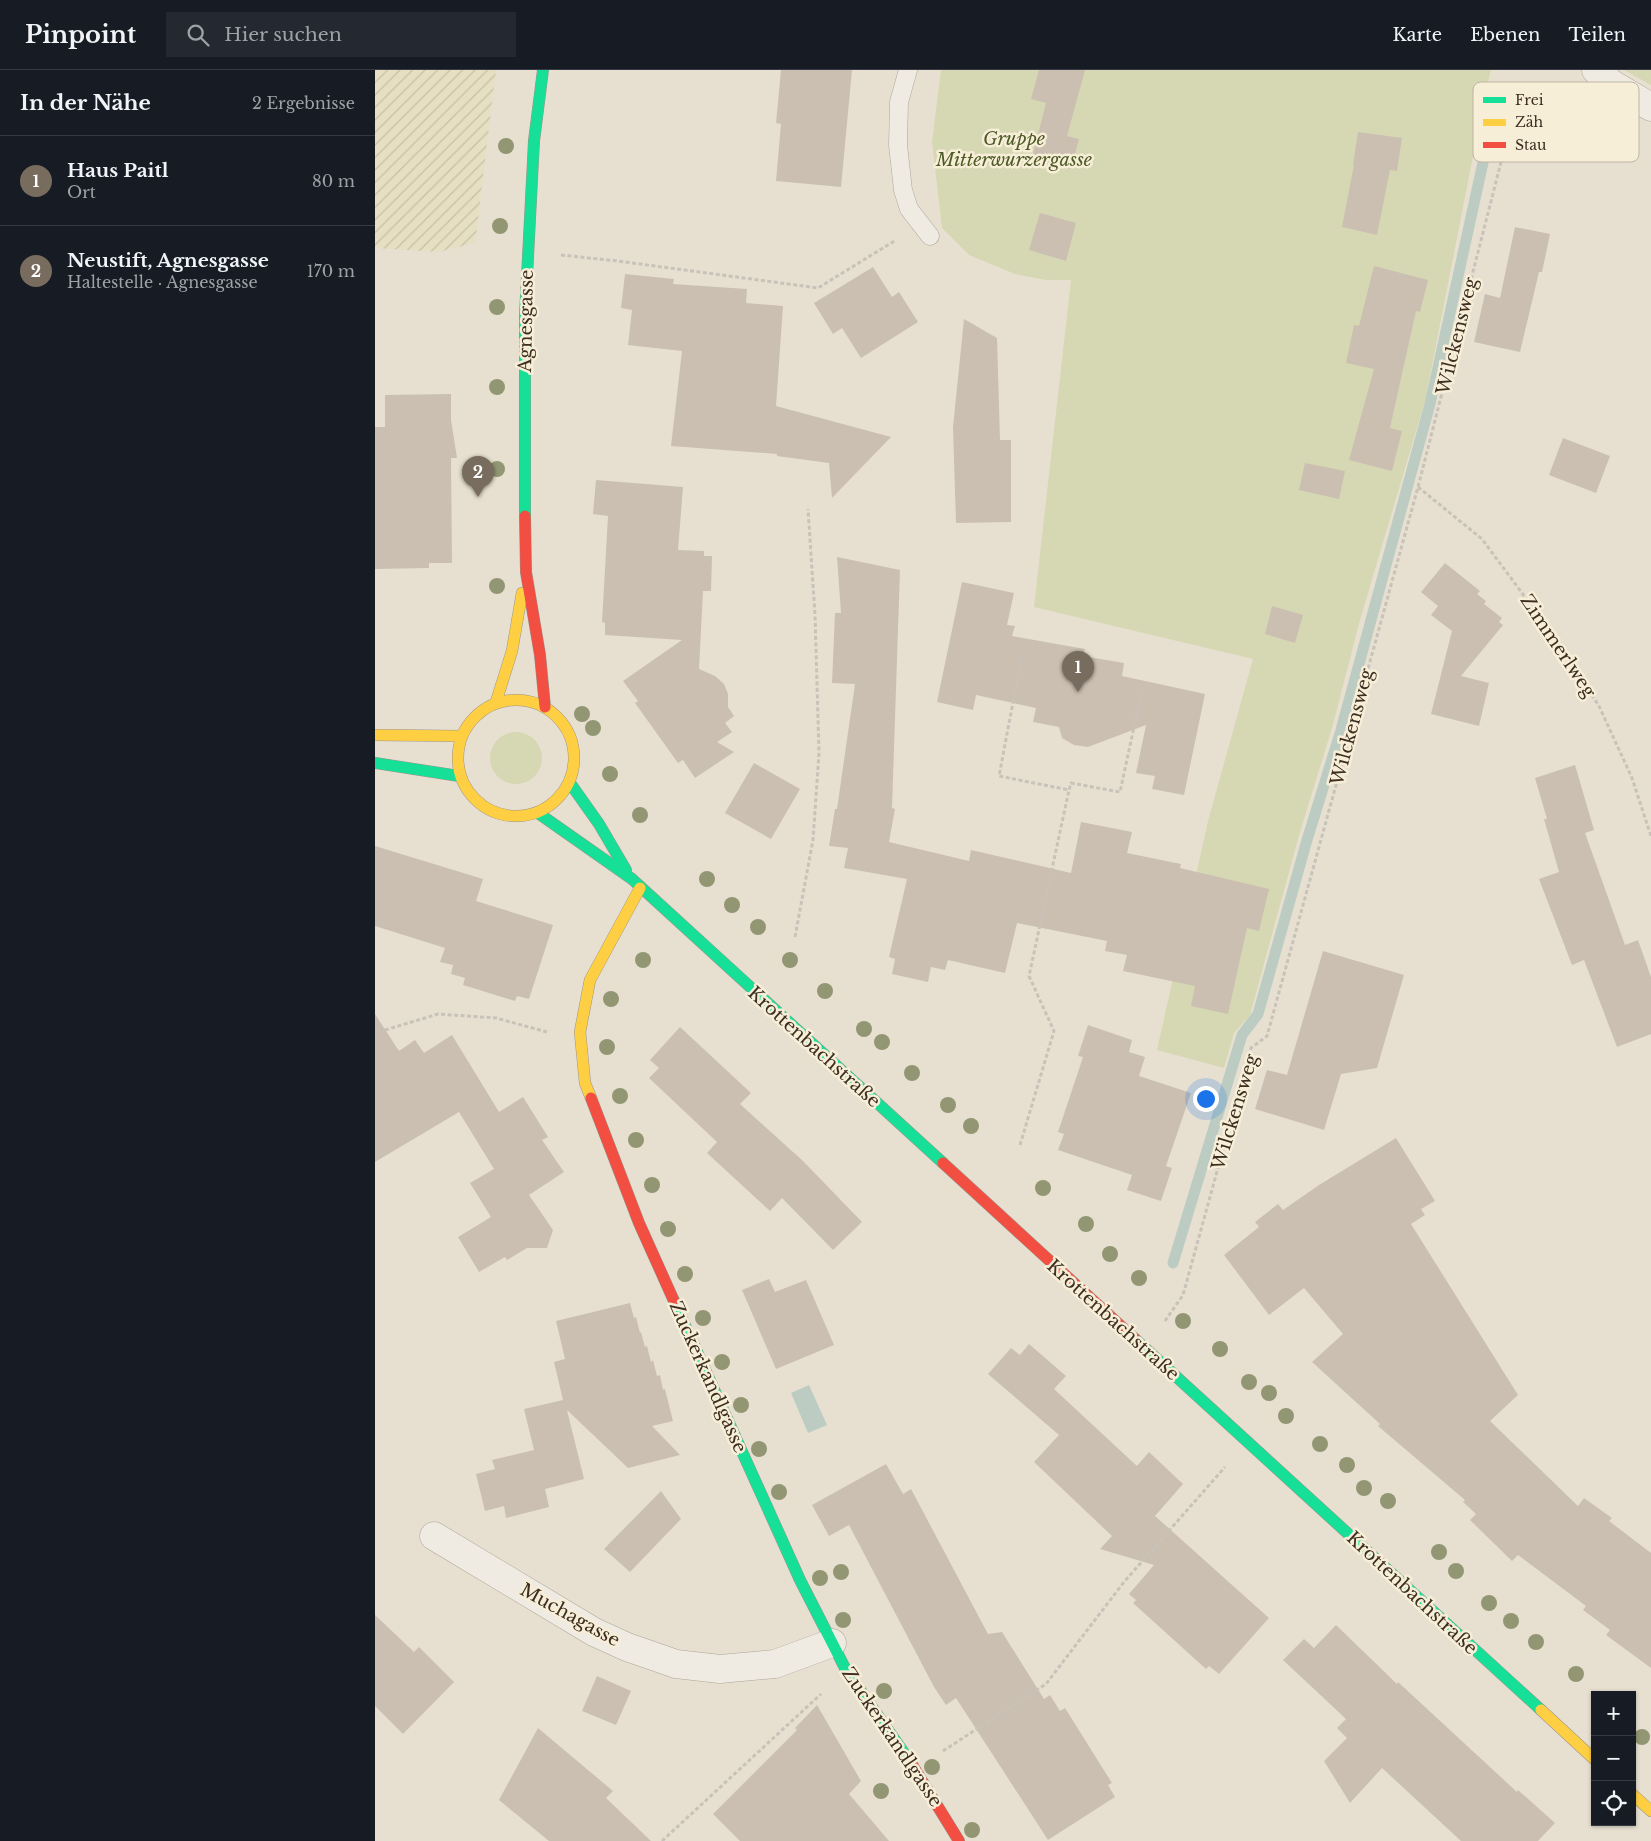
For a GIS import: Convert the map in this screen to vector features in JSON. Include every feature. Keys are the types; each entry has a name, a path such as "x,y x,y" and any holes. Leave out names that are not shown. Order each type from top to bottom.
{"main road":[{"name":"Agnesgasse","path":"543,70 534,141 525,315 524,497 526,572 540,655 545,707"},
{"name":"Agnesgasse","path":"496,702 512,652 526,572"},
{"path":"521,699 545,707 562,721 573,740 575,762 570,783 557,801 538,813 514,817 490,811 471,797 459,776 456,756 461,736 475,716 496,702 521,699"},
{"path":"375,735 461,736"},
{"path":"375,763 459,776"},
{"name":"Krottenbachstraße","path":"570,783 599,824 636,884"},
{"name":"Krottenbachstraße","path":"538,813 636,884 1591,1756"},
{"name":"Zuckerkandlgasse","path":"636,884 590,980 580,1032 585,1083 639,1223 800,1580 846,1670 915,1769 959,1841"},
{"path":"1636,1798 1651,1811"}],"street":[{"path":"1596,70 1610,82"},
{"path":"1639,100 1651,107"},
{"name":"Muchagasse","path":"434,1536 594,1632 627,1648 676,1664 720,1669 775,1664 832,1643"}],"lane":[{"path":"908,70 899,102 898,145 903,190 909,209 926,230"}],"path":[{"name":"Wilckensweg","path":"1146,1350 1183,1294 1251,1048 1267,1036 1418,487 1501,162"},
{"path":"528,248 562,255 818,288 926,230"},
{"name":"Zimmerlweg","path":"1418,487 1482,539 1559,643 1599,706 1632,778 1651,836"},
{"path":"795,937 813,840 819,753 815,615 808,509"},
{"path":"1022,655 999,776 1069,790"},
{"path":"1019,1145 1053,1031 1029,976 1071,782 1119,792 1141,690"},
{"path":"385,1030 438,1014 496,1018 544,1032 580,1032"},
{"path":"915,1769 1046,1684 1124,1582 1247,1441"},
{"path":"662,1841 846,1670"}],"shaded area":[{"path":"375,70 496,70 475,243 438,252 375,248"},
{"path":"809,1385 827,1425 808,1433 791,1393"}],"green space":[{"name":"Gruppe Mitterwurzergasse","path":"941,70 1491,70 1488,82 1473,82 1473,156 1425,401 1360,620 1332,728 1300,832 1250,1015 1234,1033 1224,1068 1157,1050 1208,821 1253,659 1034,607 1071,280 1046,280 1015,274 969,255 942,228 932,142"},
{"path":"1624,70 1651,70 1651,85"},
{"path":"511,732 521,732 530,736 538,744 542,758 538,772 530,780 521,784 511,784 502,780 494,772 490,763 490,753 494,744 502,736"}],"building":[{"path":"781,70 852,70 841,187 776,181 781,124 776,123"},
{"path":"1039,70 1085,70 1067,136 1079,139 1071,169 1032,158 1046,103 1031,99"},
{"path":"1358,132 1402,138 1397,171 1390,170 1377,235 1342,227 1354,165"},
{"path":"1040,213 1076,223 1066,261 1029,250"},
{"path":"1515,227 1550,234 1542,272 1539,272 1520,352 1474,342 1485,294 1500,298"},
{"path":"1374,266 1428,280 1420,312 1416,311 1390,428 1402,431 1392,471 1349,460 1374,369 1346,363 1354,325 1359,326"},
{"path":"873,267 892,297 899,292 918,322 861,358 842,328 833,334 814,303"},
{"path":"625,274 674,279 673,284 747,289 746,303 783,306 776,406 891,437 832,498 829,463 777,456 777,454 671,446 682,351 628,345 632,310 621,308"},
{"path":"964,319 997,338 1000,440 1011,440 1011,522 956,523 953,427"},
{"path":"451,394 451,420 457,458 451,458 452,563 429,563 429,568 375,569 375,427 385,427 385,395"},
{"path":"1563,438 1610,456 1596,493 1549,475"},
{"path":"1305,463 1345,471 1339,499 1299,490"},
{"path":"596,480 683,487 678,550 704,551 704,556 712,556 711,591 703,591 699,669 715,676 724,684 728,694 728,707 734,716 725,723 732,732 717,742 734,752 695,778 683,760 678,763 635,703 638,701 623,681 682,640 605,635 605,623 602,622 608,516 593,514"},
{"path":"837,557 900,570 892,808 895,809 889,842 969,861 971,850 1071,873 1081,822 1132,832 1127,853 1181,864 1180,868 1269,889 1259,931 1247,928 1228,1014 1191,1006 1195,986 1123,971 1127,955 1105,951 1107,941 1017,923 1005,973 948,960 945,970 931,967 928,982 892,974 895,959 889,957 907,879 844,868 848,848 829,846 835,809 837,809 855,684 832,683 835,613 841,613"},
{"path":"1445,563 1480,591 1477,594 1486,601 1484,604 1502,618 1499,622 1503,625 1461,676 1489,683 1479,726 1431,714 1452,631 1431,615 1438,606 1421,592"},
{"path":"962,582 1014,593 1007,625 1015,626 1012,636 1085,649 1083,656 1124,663 1122,676 1205,694 1184,795 1152,789 1155,776 1136,773 1146,725 1088,747 1074,745 1062,738 1059,727 1033,722 1036,708 976,695 973,710 937,702"},
{"path":"1272,606 1303,615 1295,643 1265,634"},
{"path":"754,763 800,789 771,839 725,813"},
{"path":"1575,765 1594,830 1585,833 1625,945 1638,940 1651,977 1651,1034 1617,1047 1584,960 1572,965 1539,879 1559,872 1535,778"},
{"path":"375,846 483,879 476,901 553,925 529,999 517,996 515,1001 463,985 465,978 451,974 453,965 440,962 445,948 375,926"},
{"path":"1323,951 1404,975 1377,1068 1341,1074 1324,1130 1255,1109 1267,1070 1287,1075"},
{"path":"375,1014 399,1051 415,1040 424,1053 452,1035 499,1112 523,1097 548,1137 542,1140 564,1172 529,1195 553,1230 547,1248 527,1248 507,1260 505,1257 479,1272 458,1237 491,1217 470,1183 494,1169 459,1112 375,1162"},
{"path":"1088,1025 1132,1040 1129,1052 1145,1057 1139,1076 1191,1093 1166,1166 1172,1168 1161,1201 1127,1190 1132,1175 1058,1150 1064,1134 1058,1132 1083,1057 1078,1056"},
{"path":"680,1027 751,1093 740,1104 803,1161 862,1222 833,1250 782,1198 770,1211 707,1153 717,1142 649,1078 659,1068 650,1060"},
{"path":"1396,1138 1435,1201 1421,1209 1425,1215 1411,1224 1518,1395 1490,1421 1578,1506 1584,1498 1612,1518 1609,1521 1651,1553 1651,1668 1606,1635 1610,1630 1583,1610 1586,1606 1518,1555 1512,1561 1470,1520 1476,1514 1463,1502 1465,1500 1378,1426 1380,1424 1312,1362 1343,1334 1304,1288 1269,1315 1224,1255 1259,1227 1255,1222 1278,1204 1283,1210 1319,1185"},
{"path":"769,1279 775,1292 806,1280 834,1345 776,1369 742,1290"},
{"path":"630,1303 645,1347 647,1346 651,1362 653,1360 657,1376 660,1375 673,1421 652,1426 680,1455 628,1468 567,1410 584,1479 545,1489 549,1507 506,1518 504,1506 485,1511 476,1474 495,1469 492,1460 534,1450 524,1409 563,1400 554,1362 565,1359 556,1321"},
{"path":"1029,1344 1066,1376 1054,1389 1137,1466 1149,1452 1183,1484 1155,1516 1269,1618 1219,1674 1209,1666 1206,1669 1133,1603 1136,1600 1129,1594 1154,1565 1100,1549 1112,1536 1034,1462 1059,1435 988,1374 1011,1348 1020,1355"},
{"path":"886,1464 903,1494 911,1489 988,1634 1002,1632 1044,1699 1050,1695 1060,1711 1065,1708 1112,1783 1108,1785 1115,1797 1048,1840 956,1698 946,1705 934,1687 849,1525 829,1536 812,1505"},
{"path":"661,1491 681,1519 630,1572 604,1549"},
{"path":"375,1615 414,1652 419,1647 454,1682 403,1734 375,1706"},
{"path":"1336,1625 1397,1684 1398,1682 1517,1792 1518,1790 1555,1823 1538,1841 1461,1841 1382,1768 1350,1803 1324,1761 1347,1738 1337,1728 1346,1719 1283,1660 1304,1639 1314,1648"},
{"path":"597,1676 631,1691 616,1725 582,1711"},
{"path":"817,1705 861,1781 849,1794 889,1841 740,1841 713,1814 797,1730 795,1728"},
{"path":"538,1728 613,1791 606,1798 651,1841 549,1841 499,1800"}],"waterway":[{"path":"1173,1263 1242,1035 1258,1014 1307,840 1341,730 1430,404 1483,162"}],"traffic: fast":[{"path":"525,516 525,315 534,141 543,70"},
{"path":"375,763 459,776"},
{"path":"570,783 599,824 626,870"},
{"path":"538,813 632,879 943,1163"},
{"path":"674,1301 800,1580 846,1670 911,1763"},
{"path":"1135,1339 1541,1710"}],"traffic: slow":[{"path":"496,702 512,651 522,593"},
{"path":"516,700 538,704 548,709 557,717 565,726 570,736 574,758 570,780 565,790 557,799 548,807 538,812 516,816 494,812 484,807 475,799 467,790 462,780 458,758 462,736 467,726 475,717 484,709 494,704 516,700"},
{"path":"375,735 461,736"},
{"path":"591,1098 585,1083 580,1032 590,980 640,888"},
{"path":"1541,1710 1591,1756"},
{"path":"1636,1798 1651,1811"}],"traffic: jam":[{"path":"525,516 526,572 540,655 545,707"},
{"path":"591,1098 639,1223 674,1301"},
{"path":"943,1163 1135,1339"},
{"path":"911,1763 959,1841"}],"place":[{"name":"Neustift, Agnesgasse","path":"478,497"},
{"name":"Haus Paitl","path":"1078,692"}]}
